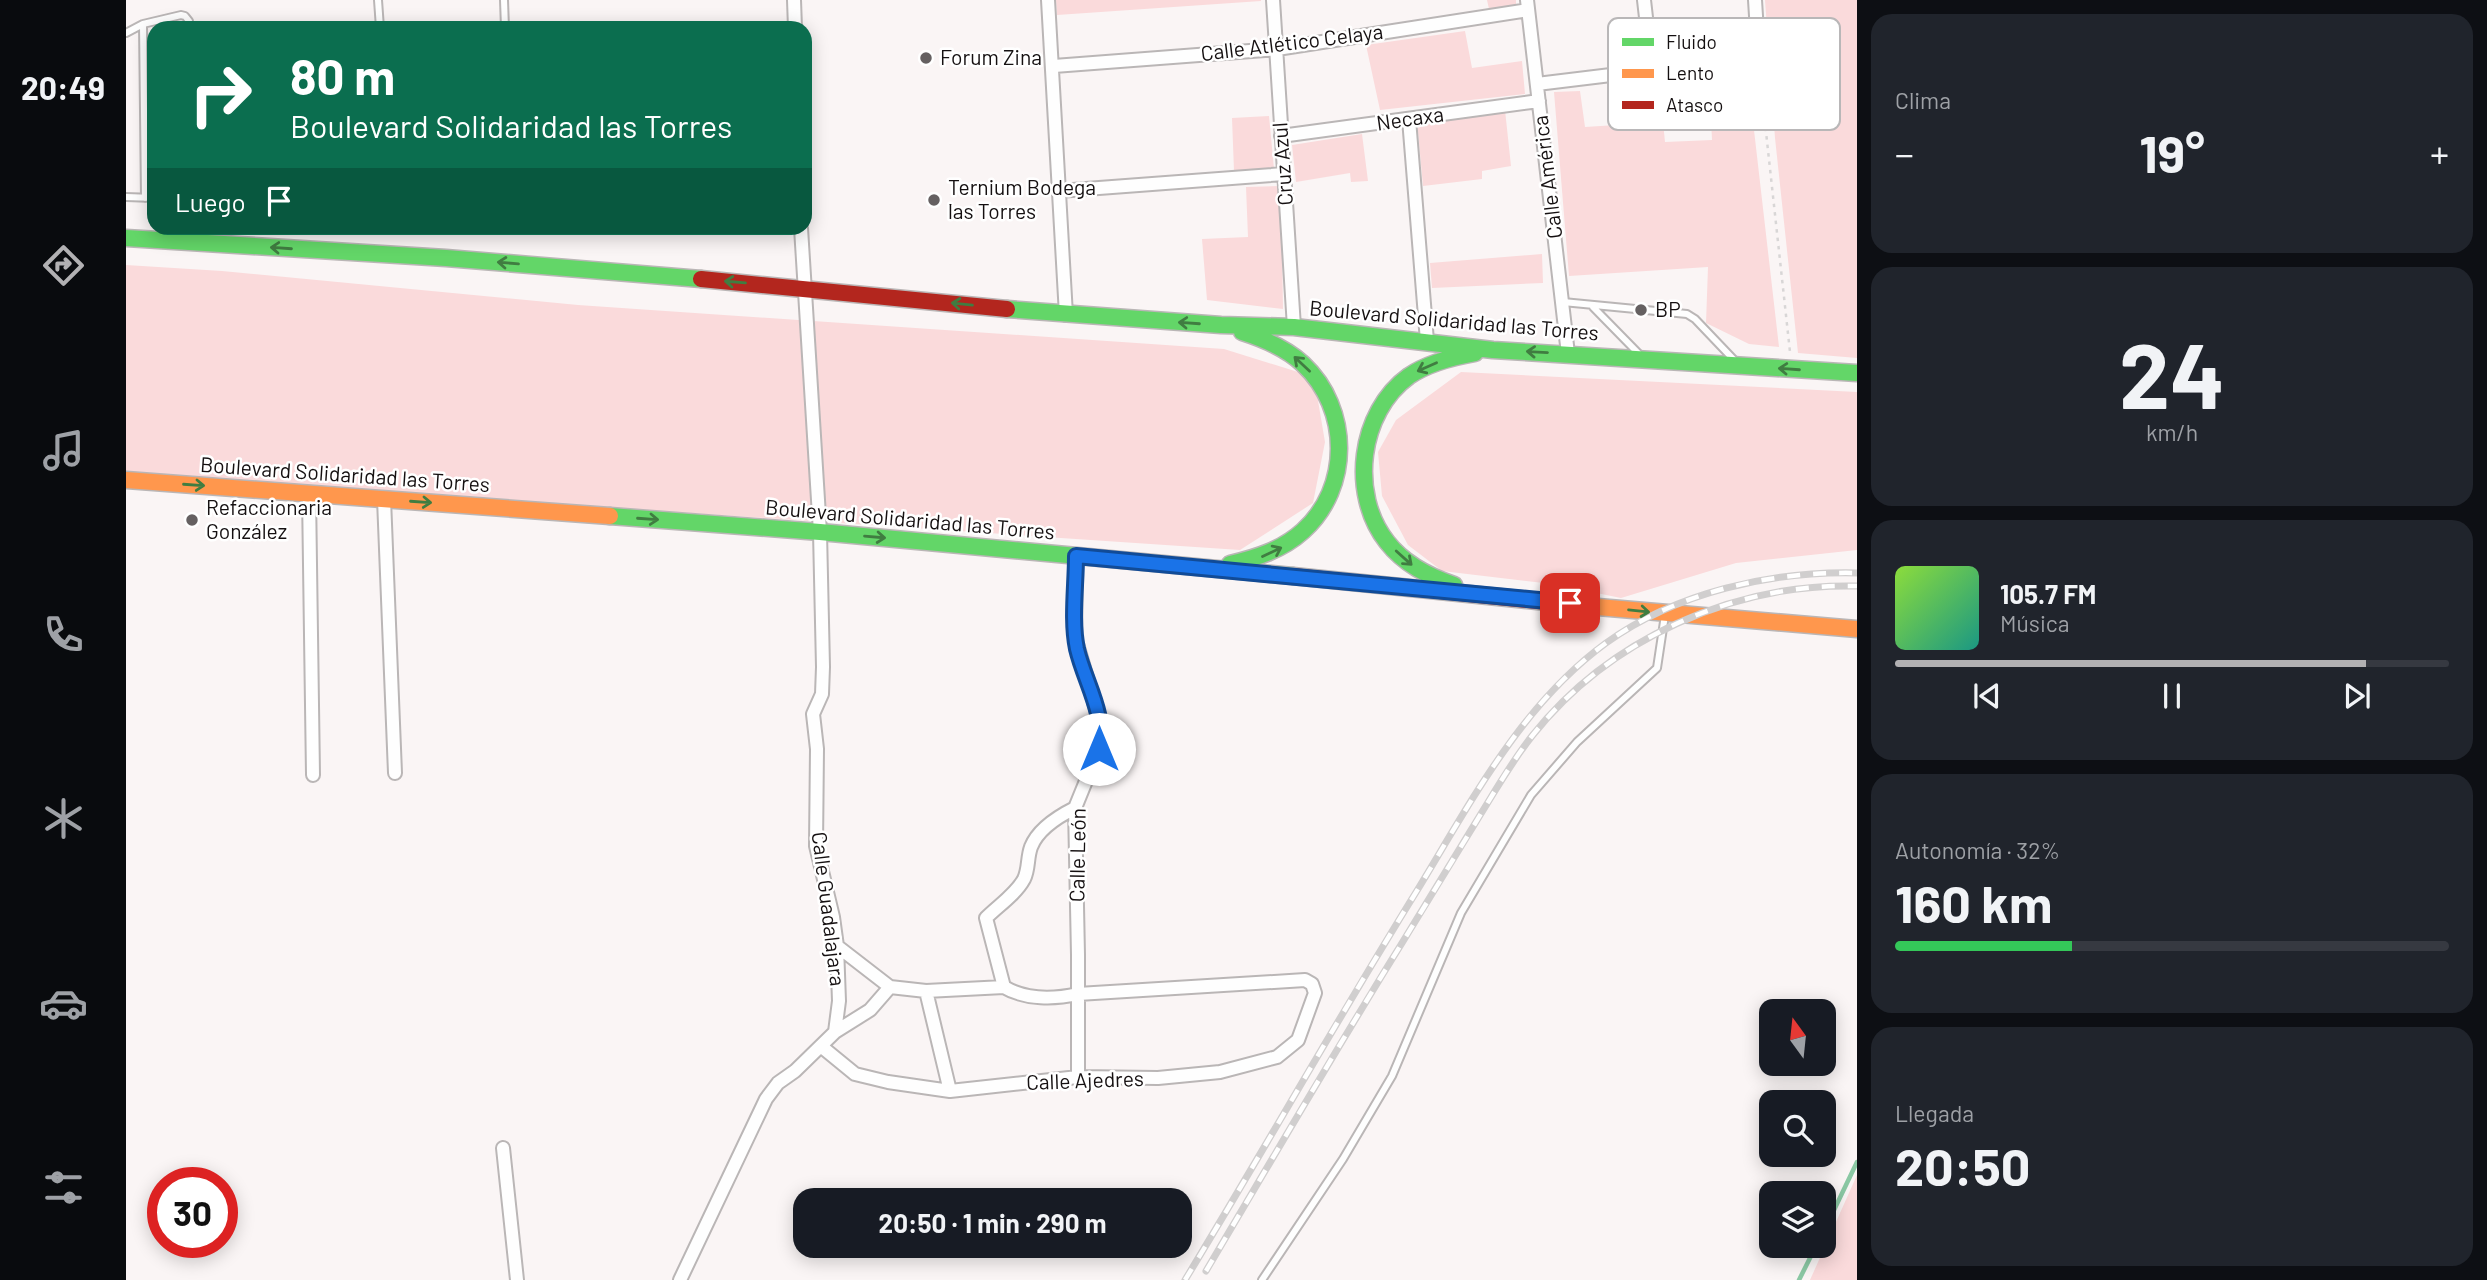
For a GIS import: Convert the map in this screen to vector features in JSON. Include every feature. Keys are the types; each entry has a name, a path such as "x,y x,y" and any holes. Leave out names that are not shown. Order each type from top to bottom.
{"main road":[{"name":"Boulevard Solidaridad las Torres","path":"126,238 446,258 803,288 1066,315 1221,326 1294,327 1493,350 1857,373"},
{"path":"1206,567 1258,558 1298,536 1328,498 1339,473 1341,457 1340,439 1331,407 1313,375 1291,354 1276,345 1221,326"},
{"path":"1493,350 1458,356 1431,365 1403,381 1392,393 1375,421 1367,444 1364,469 1365,486 1374,519 1381,534 1404,559 1439,580 1498,596"},
{"name":"Boulevard Solidaridad las Torres","path":"126,481 820,532 1206,567 1666,614 1857,629"}],"street":[{"path":"794,0 795,21"},
{"path":"1048,0 1054,65 1066,315"},
{"name":"Cruz Azul","path":"1273,0 1294,327"},
{"path":"1644,0 1646,18"},
{"path":"1755,0 1756,18"},
{"name":"Calle Atlético Celaya","path":"1054,65 1277,49 1528,5"},
{"name":"Calle América","path":"1528,5 1568,354"},
{"path":"1537,84 1608,75"},
{"name":"Necaxa","path":"1281,136 1539,101"},
{"path":"1409,119 1427,341"},
{"path":"1059,191 1284,174"},
{"path":"801,235 803,288"},
{"name":"Calle Guadalajara","path":"803,288 820,532 823,667 822,694 813,713 817,749 816,846 837,946 839,1000 835,1032"},
{"path":"309,494 313,775"},
{"path":"384,499 396,773"},
{"name":"Calle León","path":"1076,556 1075,637 1101,726 1099,749 1075,808 1078,1077"},
{"path":"1004,987 985,923 986,918 1022,883 1035,841 1054,819 1075,808"},
{"path":"837,946 890,987 926,991 1004,987 1011,991 1047,998 1078,993"},
{"name":"Calle Ajedres","path":"822,1047 855,1074 950,1091 1078,1077 1158,1078 1220,1072 1277,1057 1298,1040 1315,993 1312,984 1305,980 1078,993"},
{"path":"680,1280 766,1099 778,1083 822,1047 835,1032 870,1010 890,987"},
{"path":"926,991 950,1091"},
{"path":"503,1149 517,1280"}],"lane":[{"path":"379,0 380,21"},
{"path":"504,0 505,21"},
{"path":"156,21 181,15 189,21"},
{"path":"126,33 147,23"},
{"path":"126,197 145,198 144,24"},
{"path":"1563,302 1687,314 1740,365"},
{"path":"1593,307 1643,358"},
{"path":"1262,1280 1343,1159 1392,1076 1461,913 1531,795 1577,741 1657,668 1666,614"}],"path":[{"path":"1766,130 1791,369"}],"shaded area":[{"path":"1056,0 1261,0 1261,1 1057,15"},
{"path":"1487,0 1516,0 1516,5 1489,9"},
{"path":"1765,0 1857,0 1857,358 1798,353 1774,130 1840,130 1840,18 1766,18"},
{"path":"1465,31 1472,68 1522,61 1525,94 1380,110 1366,45"},
{"path":"1580,91 1585,127 1608,126 1608,130 1664,130 1665,142 1712,140 1711,130 1754,130 1779,347 1749,344 1706,323 1708,267 1569,276 1554,92"},
{"path":"1505,110 1511,166 1482,171 1482,179 1423,186 1417,121"},
{"path":"1269,116 1274,169 1234,171 1232,118"},
{"path":"1362,134 1368,181 1351,182 1350,173 1296,182 1292,145"},
{"path":"1281,186 1283,309 1207,300 1202,239 1248,237 1246,187"},
{"path":"1542,254 1543,283 1432,288 1430,263"},
{"path":"126,265 222,271 578,305 1224,349 1314,377 1325,442 1313,503 1240,550 126,475"},
{"path":"1461,372 1857,392 1857,550 1736,563 1621,598 1552,584 1442,571 1408,545 1382,496 1378,452 1396,420"},
{"path":"1857,1175 1857,1280 1810,1280 1820,1258 1836,1258 1836,1222"}],"waterway":[{"path":"1836,1206 1857,1162"},
{"path":"1799,1280 1810,1258"}],"railway":[{"path":"1185,1280 1478,789 1523,725 1548,695 1606,643 1663,610 1726,588 1759,581 1824,573 1857,573"},
{"path":"1206,1271 1352,1024 1518,754 1563,702 1598,671 1636,645 1677,624 1720,607 1765,595 1811,588 1857,586"}],"traffic: fast":[{"path":"126,238 446,258 701,279"},
{"path":"1007,309 1221,325 1294,327 1493,350 1857,373"},
{"path":"1230,564 1268,552 1303,531 1319,513 1330,493 1337,471 1339,448 1337,425 1319,382 1289,353 1242,332"},
{"path":"1454,585 1417,568 1401,557 1387,542 1375,523 1367,501 1365,454 1379,410 1392,392 1409,376 1424,367 1475,353"},
{"path":"610,516 820,532 1293,576"}],"traffic: slow":[{"path":"126,480 610,516"},
{"path":"1586,606 1857,629"}],"traffic: jam":[{"path":"701,279 1007,309"},
{"path":"1293,576 1586,606"}],"place":[{"name":"Forum Zina","path":"926,58"},
{"name":"Ternium Bodega las Torres","path":"934,200"},
{"name":"BP","path":"1641,310"},
{"name":"Refaccionaria González","path":"192,520"}],"route":[{"path":"1099,749 1099,715 1075,637 1076,556 1570,603"}]}
